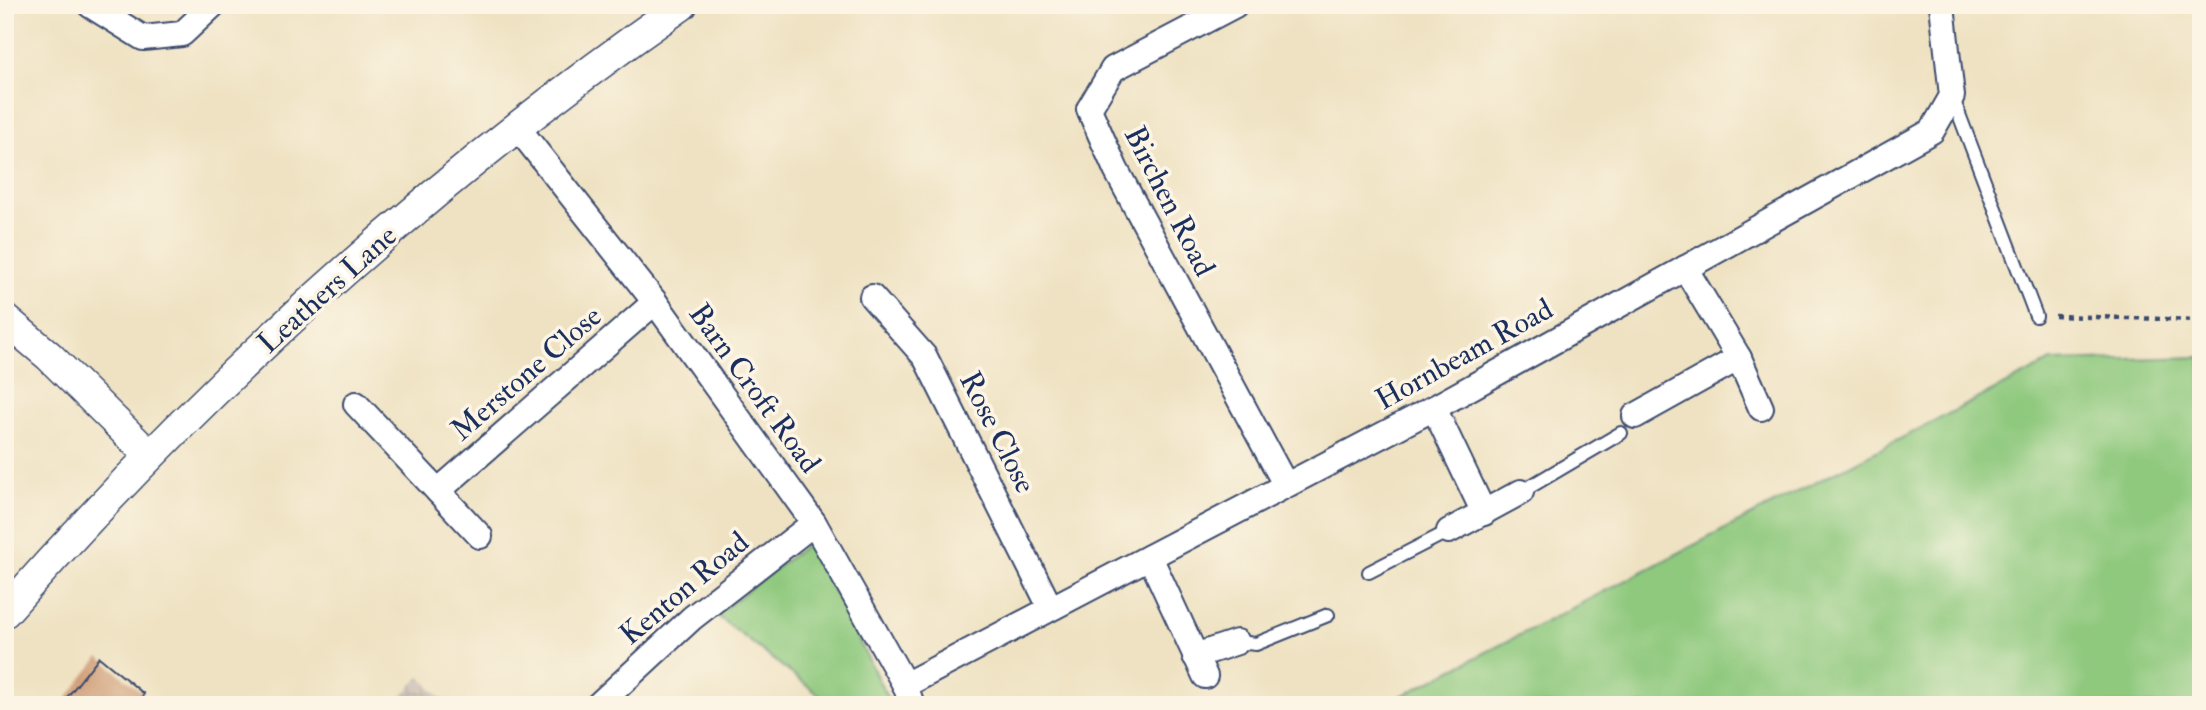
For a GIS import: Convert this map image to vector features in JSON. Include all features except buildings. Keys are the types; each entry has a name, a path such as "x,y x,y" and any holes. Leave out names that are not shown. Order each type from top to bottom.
{"street":[{"path":"90,5 143,38 182,34 213,5"},
{"name":"Leathers Lane","path":"5,612 149,455 346,267 518,128 682,5"},
{"name":"Birchen Road","path":"1235,5 1113,69 1089,110 1116,170 1285,484"},
{"path":"1942,5 1952,96"},
{"name":"Hornbeam Road","path":"908,695 1050,607 1433,408 1932,131 1952,96"},
{"name":"Barn Croft Road","path":"518,128 655,302 814,523 908,695"},
{"path":"1685,268 1739,358 1761,408"},
{"name":"Rose Close","path":"872,297 925,357 1050,607"},
{"name":"Merstone Close","path":"438,491 655,302"},
{"path":"5,319 49,356 149,455"},
{"path":"1628,424 1739,358"},
{"path":"356,404 480,536"},
{"path":"1433,408 1484,513"},
{"path":"1449,531 1521,492"},
{"name":"Kenton Road","path":"598,705 692,618 814,523"},
{"path":"1150,557 1200,666 1237,642"}],"lane":[{"path":"1952,96 2036,316"},
{"path":"1521,492 1628,424"},
{"path":"1369,572 1449,531"},
{"path":"1237,642 1256,644 1328,615"}],"path":[{"path":"2036,316 2201,320"}],"shaded area":[{"path":"420,677 448,705 393,705"}],"green space":[{"path":"2201,357 2201,705 1384,705 2051,361"},
{"path":"810,542 891,705 832,705 716,615"}]}
